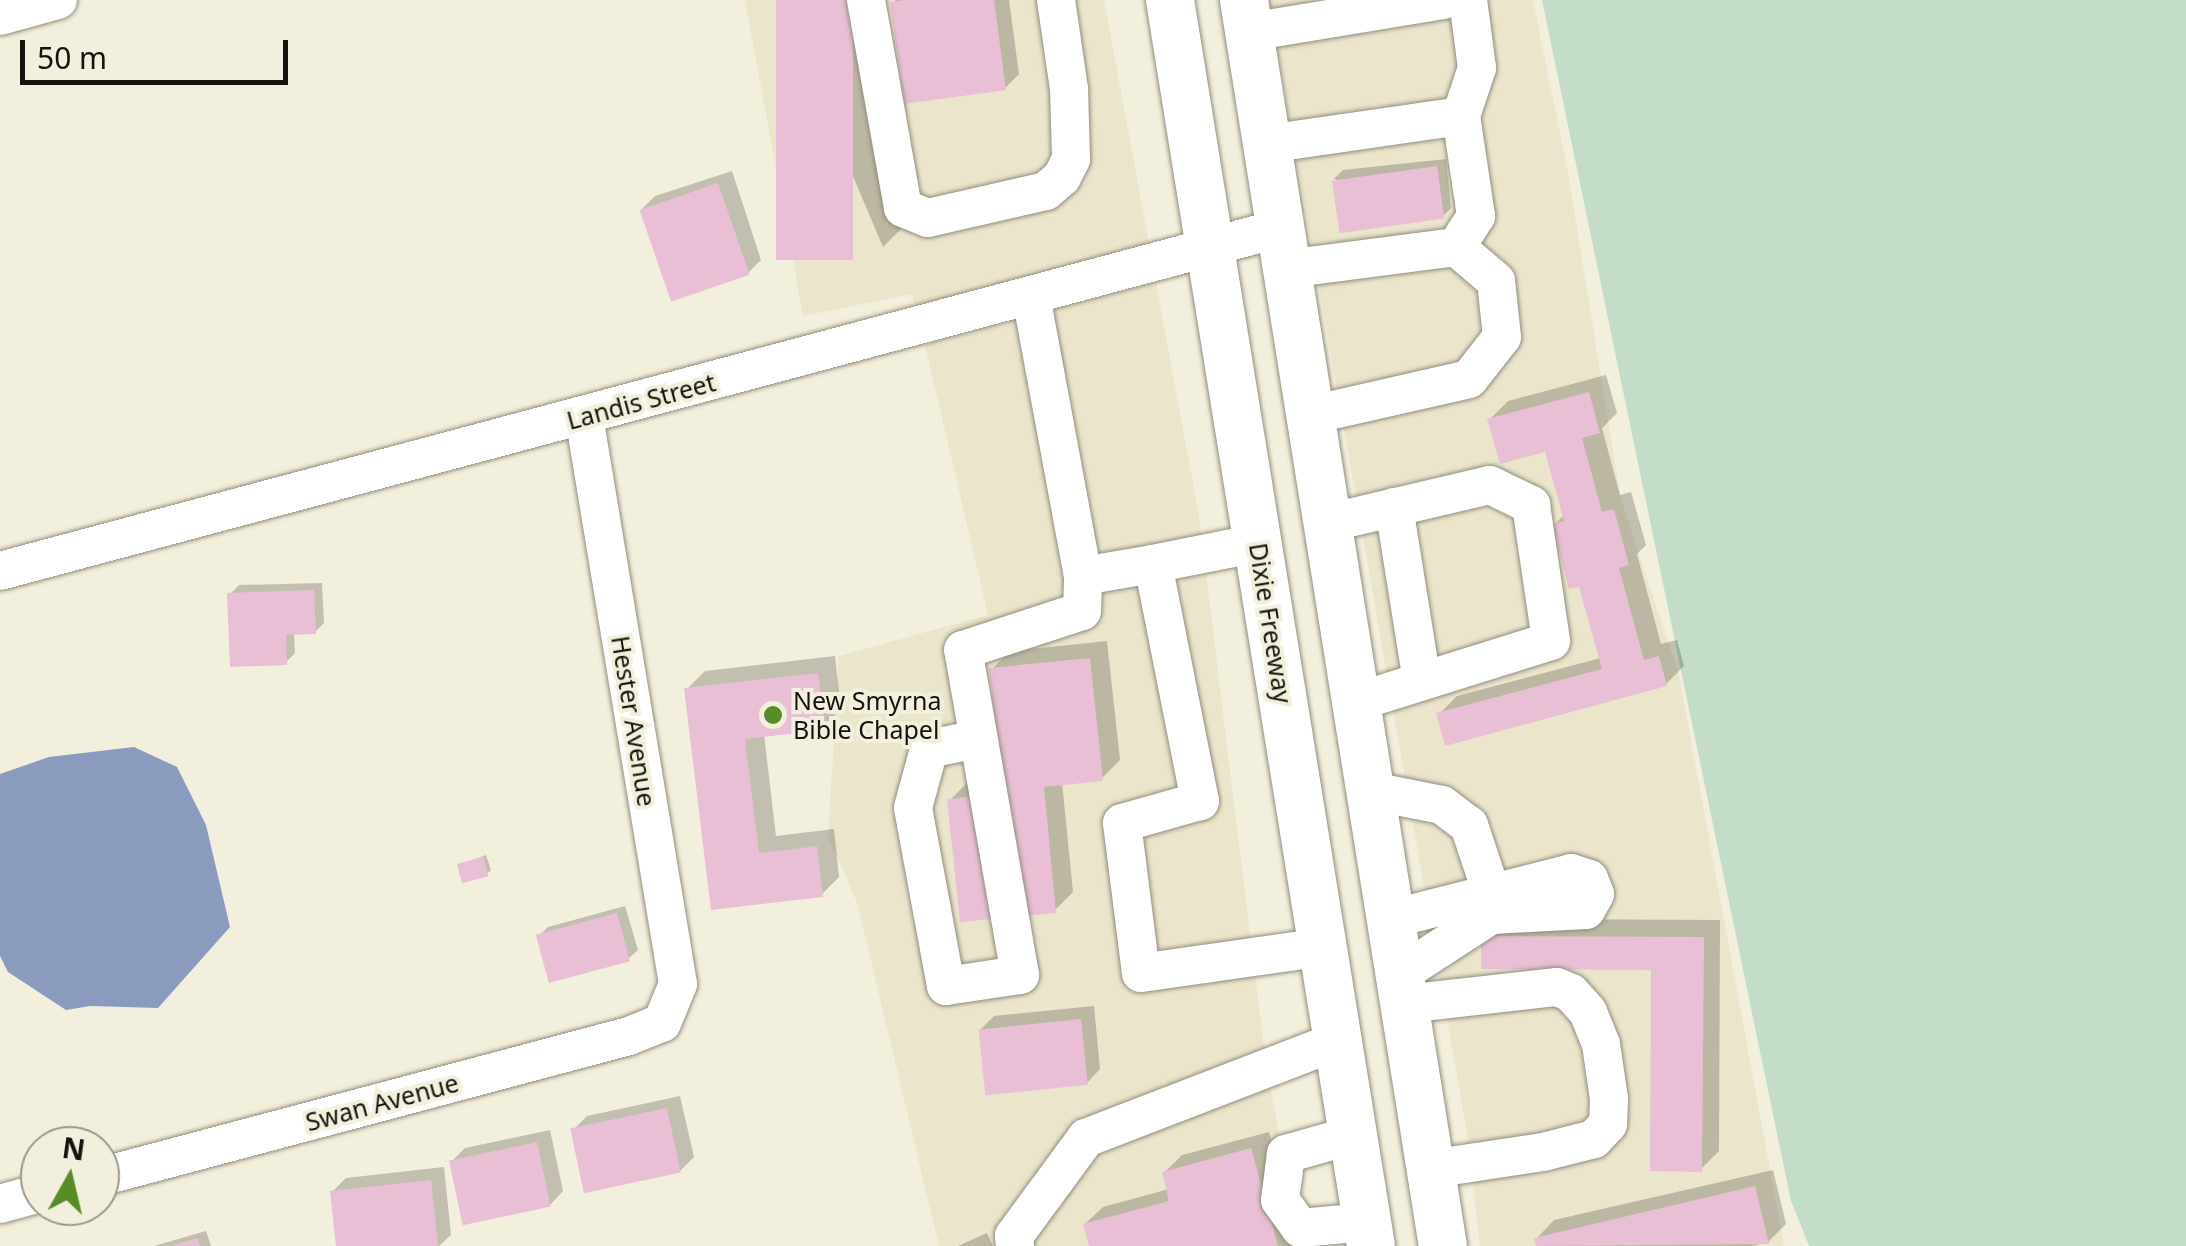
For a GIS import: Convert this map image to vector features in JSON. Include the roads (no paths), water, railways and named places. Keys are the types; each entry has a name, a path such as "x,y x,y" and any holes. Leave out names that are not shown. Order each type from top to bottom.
{"main road":[{"name":"Dixie Freeway","path":"1170,0 1369,1234"},
{"path":"1247,16 1443,1246"}],"street":[{"path":"0,16 58,0"},
{"path":"866,0 903,208 928,218 1046,190 1062,177 1071,159 1070,89 1056,0"},
{"path":"1247,16 1444,0"},
{"path":"1310,414 1469,379 1502,337 1496,281 1456,247 1476,216 1460,116 1477,68 1468,0"},
{"path":"1267,144 1460,116"},
{"name":"Landis Street","path":"0,571 1211,247 1456,247"},
{"path":"978,738 929,749 913,808 946,986 1020,975 963,650 1082,611 1084,576 1031,296"},
{"name":"Hester Avenue","path":"584,416 678,984 662,1022"},
{"path":"1328,523 1490,484 1531,505 1551,641 1356,702"},
{"path":"1394,508 1422,681"},
{"path":"1084,576 1258,543"},
{"path":"1153,564 1200,801 1122,823 1142,973 1323,947"},
{"path":"1370,791 1442,805 1469,825 1491,891"},
{"path":"1391,919 1571,873 1590,880 1595,894 1586,910 1491,915 1402,989"},
{"path":"1402,989 1557,987 1571,993 1588,1012 1602,1044 1610,1099 1608,1124 1594,1139 1543,1152 1431,1169"},
{"name":"Swan Avenue","path":"120,1173 629,1036 662,1022"},
{"path":"1016,1246 1014,1236 1086,1138 1338,1041"},
{"path":"1353,1135 1286,1154 1280,1200 1300,1228 1369,1234"}],"water":[{"path":"134,747 177,767 206,825 230,927 158,1008 90,1006 66,1010 8,972 0,956 0,774 49,757"}],"place":[{"name":"New Smyrna Bible Chapel","path":"773,715"}]}
